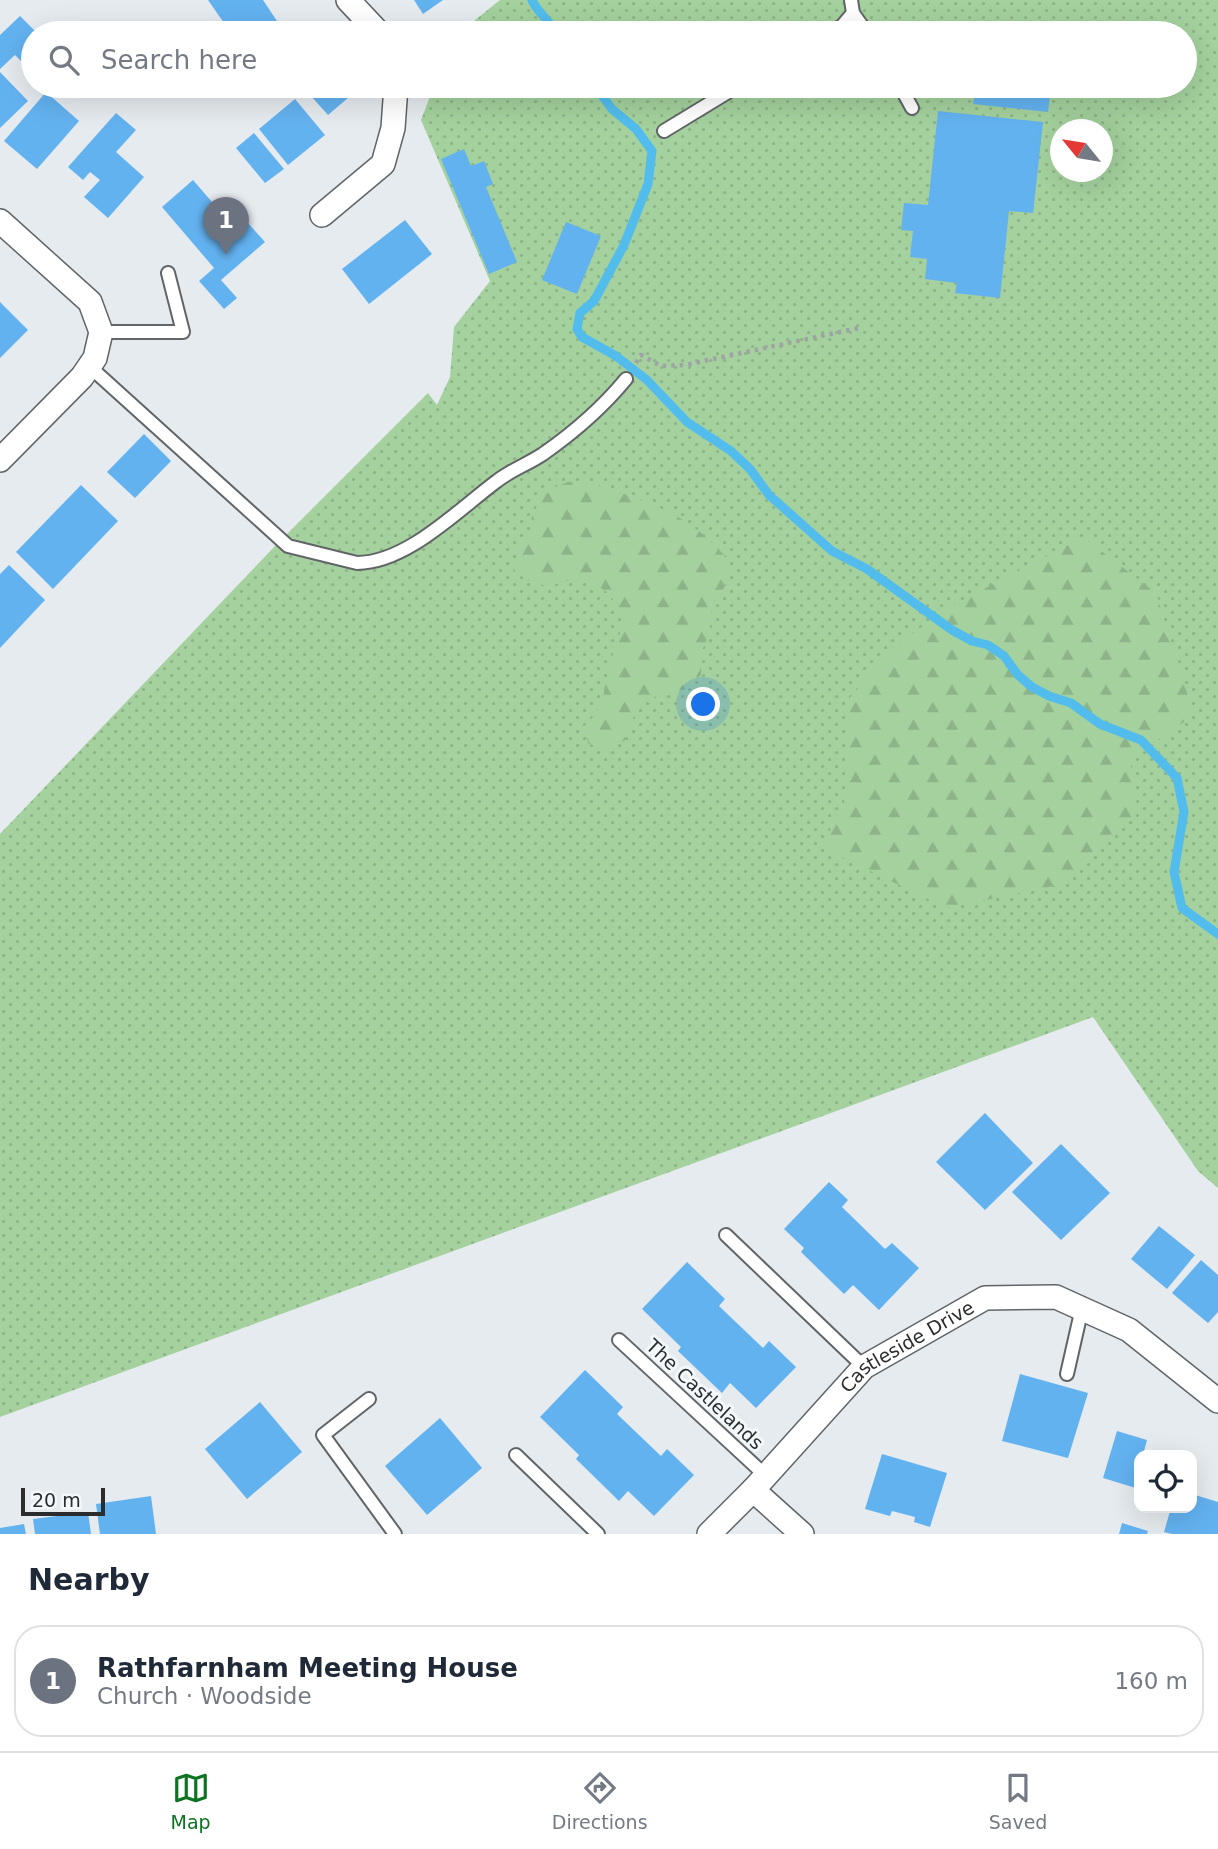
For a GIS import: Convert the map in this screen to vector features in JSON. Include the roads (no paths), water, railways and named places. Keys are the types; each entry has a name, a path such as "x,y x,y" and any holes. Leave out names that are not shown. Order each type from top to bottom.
{"street":[{"path":"348,0 368,21"},
{"path":"323,215 383,164 393,128 395,98"},
{"path":"0,220 90,302 101,332 95,358 82,377 0,460"},
{"name":"Castleside Drive","path":"709,1534 864,1367 985,1298 1056,1297 1082,1308 1129,1330 1218,1401"},
{"path":"759,1483 802,1534"}],"lane":[{"path":"664,131 718,98"},
{"path":"907,98 912,108"},
{"path":"101,332 183,332 168,272"},
{"path":"89,366 288,546 357,564 385,557 437,530 500,478 542,454 611,397 626,379"},
{"path":"726,1235 864,1367"},
{"path":"1067,1374 1082,1308"},
{"name":"The Castlelands","path":"619,1340 759,1483"},
{"path":"369,1399 323,1435 396,1534"},
{"path":"516,1455 598,1534"}],"waterway":[{"path":"532,0 547,21"},
{"path":"604,98 612,109 636,129 652,151 648,184 624,245 594,301 580,313 577,329 582,337 616,356 647,380 687,422 731,451 750,469 769,495 832,551 867,569 952,630 972,641 988,645 1004,656 1018,675 1032,687 1071,703 1100,724 1141,740 1177,778 1184,812 1174,872 1182,908 1218,934"}],"place":[{"name":"Rathfarnham Meeting House","path":"226,255"}]}
